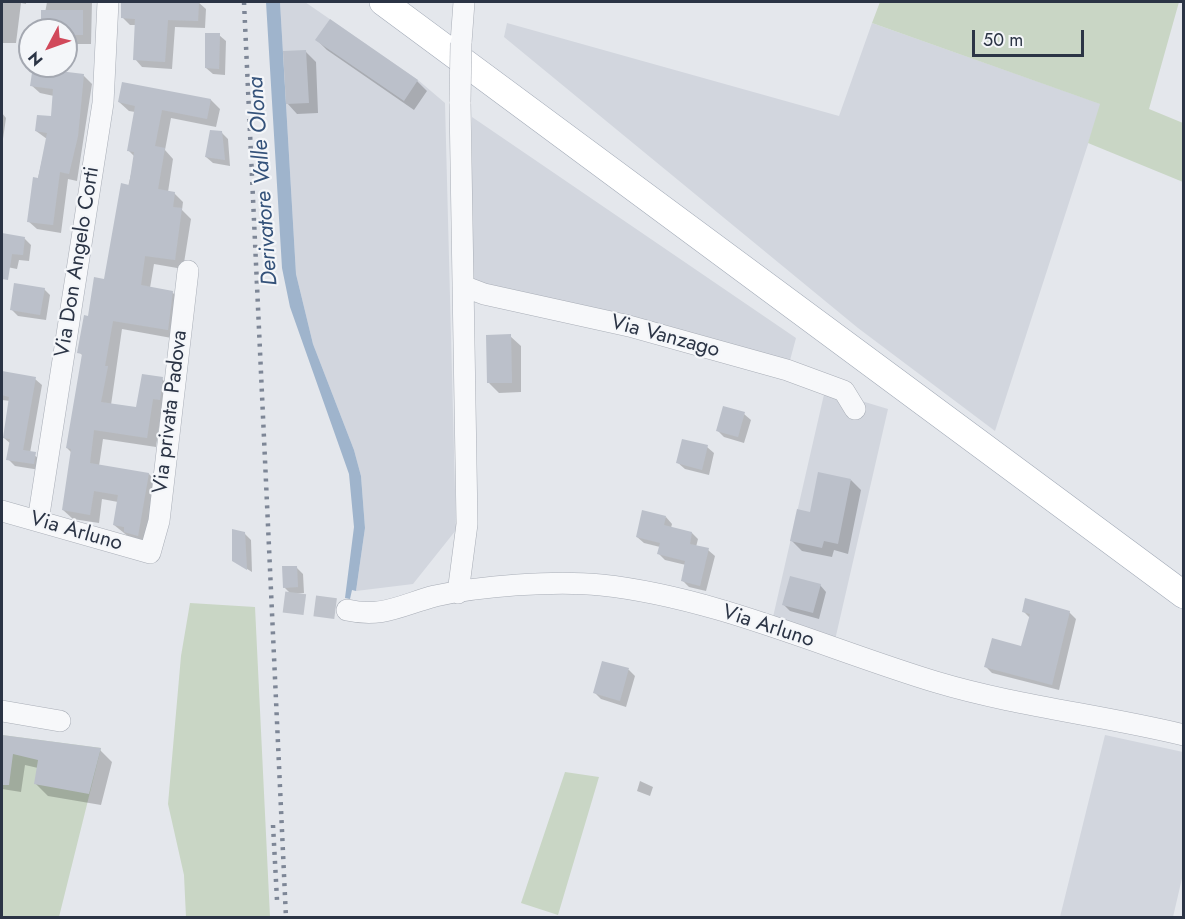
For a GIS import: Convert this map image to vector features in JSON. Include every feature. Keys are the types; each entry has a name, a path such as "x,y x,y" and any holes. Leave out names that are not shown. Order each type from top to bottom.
{"main road":[{"path":"383,2 1184,595"}],"street":[{"name":"Via Don Angelo Corti","path":"38,521 103,103 108,2"},
{"path":"458,593 467,524 460,102 464,2"},
{"name":"Via privata Padova","path":"150,553 159,521 188,271"},
{"name":"Via Vanzago","path":"463,286 484,294 629,326 787,370 844,391 852,400 855,409"},
{"name":"Via Arluno","path":"2,511 150,553"},
{"name":"Via Arluno","path":"347,610 368,614 398,609 434,597 532,585 579,583 642,592 708,608 939,683 1178,732"},
{"path":"2,711 60,721"}],"shaded area":[{"path":"280,2 305,2 418,80 445,103 456,530 413,584 356,591 365,528 361,476 354,450 313,344 296,274"},
{"path":"507,23 839,116 872,23 1101,104 995,431 858,328 504,37"},
{"path":"472,117 796,338 789,364 469,282"},
{"path":"825,390 888,409 835,640 773,617"},
{"path":"1105,735 1183,752 1183,874 1173,917 1060,917"}],"green space":[{"path":"880,2 1179,2 1149,109 1183,123 1183,182 1088,143 1100,104 872,23"},
{"path":"190,603 255,607 270,917 186,917 184,875 168,804 181,656"},
{"path":"2,735 101,748 59,917 2,918"},
{"path":"565,772 599,777 558,915 521,903"}],"water":[{"path":"266,2 280,2 296,274 313,344 354,450 361,476 365,528 356,591 352,590 350,599 345,598 354,527 349,474 290,307 282,268"}],"building":[{"path":"121,2 199,2 198,21 168,20 165,62 133,60 135,19 121,18"},
{"path":"41,10 83,10 83,35 78,35 78,18 41,18"},
{"path":"330,19 418,80 404,101 315,40"},
{"path":"205,33 220,33 219,69 205,68"},
{"path":"306,50 309,103 286,104 283,51"},
{"path":"78,73 84,74 78,136 69,174 60,172 53,225 27,222 33,177 38,178 47,133 35,131 37,115 51,116 53,89 30,86 31,78 78,78"},
{"path":"122,82 211,99 207,119 162,110 155,146 165,148 158,189 175,192 173,207 182,208 175,260 145,256 141,285 173,291 168,330 113,321 101,402 136,407 142,374 163,377 160,400 153,399 147,438 94,430 90,463 149,473 138,536 124,532 124,527 113,525 118,495 94,491 90,515 62,510 71,449 66,448 82,354 77,353 84,315 88,316 94,277 104,279 121,183 129,185 134,152 127,151 135,106 118,102"},
{"path":"210,130 222,131 225,160 205,157"},
{"path":"2,233 25,237 23,255 12,254 8,280 2,279"},
{"path":"14,283 45,288 40,315 10,310"},
{"path":"511,334 512,383 487,383 486,335"},
{"path":"2,371 36,377 23,450 36,452 34,464 6,460 10,439 3,438 9,397 2,395"},
{"path":"723,406 745,412 738,437 716,431"},
{"path":"682,439 708,445 702,470 676,463"},
{"path":"818,472 851,479 838,544 824,541 822,548 790,541 797,509 810,512"},
{"path":"642,510 666,516 664,525 692,532 690,544 709,548 700,586 681,581 685,561 657,554 660,543 636,537"},
{"path":"232,529 245,532 247,570 232,561"},
{"path":"282,566 297,566 298,587 283,588"},
{"path":"790,576 821,584 813,613 782,605"},
{"path":"1025,598 1070,611 1052,685 984,667 992,638 1021,646 1030,614 1022,612"},
{"path":"602,661 629,668 620,701 593,693"},
{"path":"2,735 101,748 89,794 34,784 38,760 13,754 9,785 2,785"}],"tunnel":[{"path":"284,602 347,610"}],"railway":[{"path":"244,2 286,918"},
{"path":"273,825 277,900"}],"water label":[{"name":"Derivatore Valle Olona","path":"264,181"}]}
